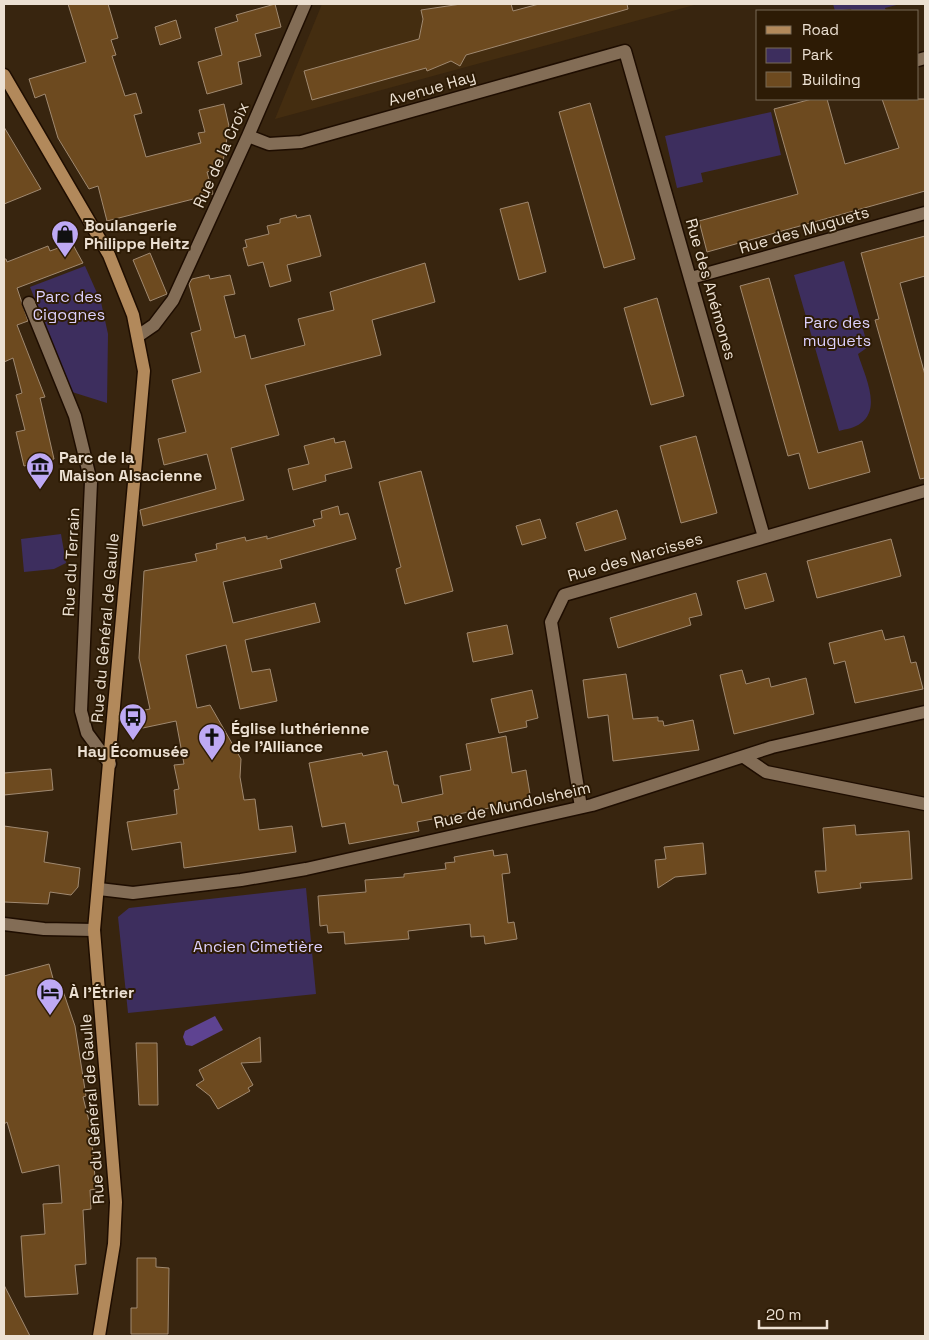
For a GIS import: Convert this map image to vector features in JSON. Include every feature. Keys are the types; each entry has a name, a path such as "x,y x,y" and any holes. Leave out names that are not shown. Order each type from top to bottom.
{"main road":[{"name":"Rue du Général de Gaulle","path":"4,74 109,256 128,300 138,336 144,371 94,930 116,1202 114,1244 99,1336"}],"street":[{"name":"Rue de la Croix","path":"138,336 154,325 173,300 248,136 305,4"},
{"name":"Avenue Hay","path":"248,136 269,144 301,142 624,51"},
{"name":"Rue des Anémones","path":"624,51 691,278 764,537"},
{"name":"Rue des Muguets","path":"691,278 925,213"},
{"name":"Rue du Terrain","path":"30,303 75,416 91,482 81,711 87,733 110,764"},
{"name":"Rue des Narcisses","path":"581,807 551,622 564,595 925,491"},
{"name":"Rue de Mundolsheim","path":"99,888 133,893 284,873 581,807 772,747 925,712"},
{"path":"744,757 766,772 925,804"},
{"path":"4,924 44,929 94,930"}],"shaded area":[{"path":"322,4 698,4 275,119"},
{"path":"215,1016 223,1030 192,1046 186,1045 183,1037 185,1031"}],"green space":[{"path":"833,4 900,4 885,8 886,10 835,10"},
{"path":"771,112 781,155 701,173 703,182 677,188 665,136"},
{"name":"Parc des muguets","path":"844,261 868,347 858,354 870,390 871,400 867,417 861,423 839,431 794,275"},
{"name":"Parc des Cigognes","path":"85,266 101,302 108,334 107,403 72,392 30,287"},
{"path":"61,534 66,563 54,569 24,572 21,539"},
{"name":"Ancien Cimetière","path":"306,888 316,994 128,1013 118,917 129,908"}],"building":[{"path":"68,4 108,4 118,38 111,40 116,55 112,56 125,96 136,93 142,113 134,115 146,157 201,143 198,133 205,132 199,110 224,104 229,126 222,168 207,172 213,194 107,221 98,186 89,189 58,138 45,94 35,98 29,79 86,62"},
{"path":"275,4 281,27 255,34 261,56 238,62 242,84 207,94 198,62 222,55 215,28 238,21 236,15"},
{"path":"461,4 511,4 513,11 539,4 627,4 628,9 466,55 460,66 451,61 427,71 426,68 312,100 304,71 419,39 423,19 421,10"},
{"path":"176,20 181,38 160,45 155,27"},
{"path":"925,99 925,191 707,252 699,221 798,194 774,109 808,100 827,100 845,164 899,148 882,100"},
{"path":"590,103 635,259 604,268 559,112"},
{"path":"4,127 41,189 4,204"},
{"path":"528,202 546,272 519,280 500,209"},
{"path":"296,215 297,218 310,215 321,256 287,265 291,281 270,287 263,262 248,266 243,248 247,247 245,240 269,234 267,226 280,223 280,219"},
{"path":"925,236 925,276 900,283 925,375 925,478 920,479 875,320 879,319 861,253"},
{"path":"72,243 83,263 17,288 28,321 17,325 45,397 40,398 54,459 24,466 16,432 25,430 16,395 22,393 13,358 4,362 4,259 7,262 48,246 50,251"},
{"path":"150,253 167,294 150,301 133,260"},
{"path":"425,263 435,302 372,320 381,355 265,385 279,435 231,448 244,500 143,526 140,510 216,489 207,454 164,465 158,439 186,432 172,380 201,372 191,333 201,330 189,284 192,279 209,275 210,279 230,275 235,294 224,296 235,338 245,335 251,359 305,345 298,319 334,310 330,292"},
{"path":"769,278 818,453 862,441 870,472 809,489 799,453 788,456 740,286"},
{"path":"657,298 684,396 651,405 624,308"},
{"path":"696,436 717,513 681,523 660,446"},
{"path":"334,438 335,443 345,441 352,468 325,475 326,481 293,490 288,469 309,464 304,446"},
{"path":"421,471 453,591 405,604 396,569 401,567 379,482"},
{"path":"338,506 340,515 348,513 356,539 280,560 282,568 223,582 233,623 315,603 320,622 245,640 252,672 270,669 277,701 240,709 226,645 186,655 197,708 210,705 241,759 240,777 244,800 255,799 259,830 292,826 296,852 184,868 181,842 132,850 127,822 177,814 174,790 179,789 174,765 184,764 176,721 138,729 134,712 150,709 139,658 144,571 197,561 195,554 217,549 216,544 245,537 246,541 267,536 267,539 315,526 313,520 322,518 321,511"},
{"path":"617,510 626,539 585,551 576,523"},
{"path":"540,519 546,538 522,545 516,526"},
{"path":"891,539 901,576 817,598 807,561"},
{"path":"766,573 774,601 745,609 737,581"},
{"path":"696,593 702,615 689,618 691,625 618,648 610,618"},
{"path":"507,625 513,654 473,662 467,633"},
{"path":"882,630 885,640 904,636 911,663 916,662 923,689 855,703 845,661 834,664 829,643"},
{"path":"742,670 746,684 769,678 771,687 806,678 814,714 734,734 720,675"},
{"path":"626,674 633,719 658,717 658,721 663,721 664,726 693,720 699,750 613,761 608,715 588,718 583,680"},
{"path":"532,690 538,718 526,721 527,727 499,733 491,699"},
{"path":"506,736 512,773 526,770 531,800 417,822 419,831 349,844 345,823 322,827 309,763 362,753 363,756 387,751 394,785 398,785 402,803 443,794 440,776 471,770 466,744"},
{"path":"51,769 53,790 4,795 4,773"},
{"path":"855,825 856,835 909,831 912,879 860,883 861,888 818,893 815,871 826,871 823,828"},
{"path":"4,826 48,832 44,862 80,868 78,887 71,895 50,892 48,904 4,902"},
{"path":"703,843 706,874 675,877 658,888 655,860 666,859 664,847"},
{"path":"493,850 494,856 507,854 510,873 502,874 508,923 514,922 517,939 485,944 484,936 471,937 470,924 408,931 409,939 345,944 344,932 328,933 327,925 320,926 318,896 366,892 365,880 404,877 404,874 446,869 445,863 455,862 454,857"},
{"path":"49,964 57,993 63,991 75,1026 86,1096 83,1097 94,1141 92,1142 96,1189 90,1190 91,1209 83,1210 86,1264 75,1265 78,1294 25,1297 21,1236 45,1234 43,1204 62,1203 59,1165 22,1173 7,1122 4,1124 4,976"},
{"path":"260,1037 261,1062 241,1063 253,1085 248,1088 250,1091 218,1109 210,1096 196,1085 204,1080 199,1070"},
{"path":"136,1043 157,1043 158,1105 139,1105"},
{"path":"137,1258 156,1258 156,1267 169,1268 168,1334 131,1334 131,1308 137,1308"},
{"path":"4,1285 30,1336 4,1336"}],"place":[{"name":"Boulangerie Philippe Heitz","path":"65,258"},
{"name":"Parc de la Maison Alsacienne","path":"40,490"},
{"name":"Hay Écomusée","path":"133,741"},
{"name":"Église luthérienne de l'Alliance","path":"212,761"},
{"name":"À l'Étrier","path":"50,1016"}]}
